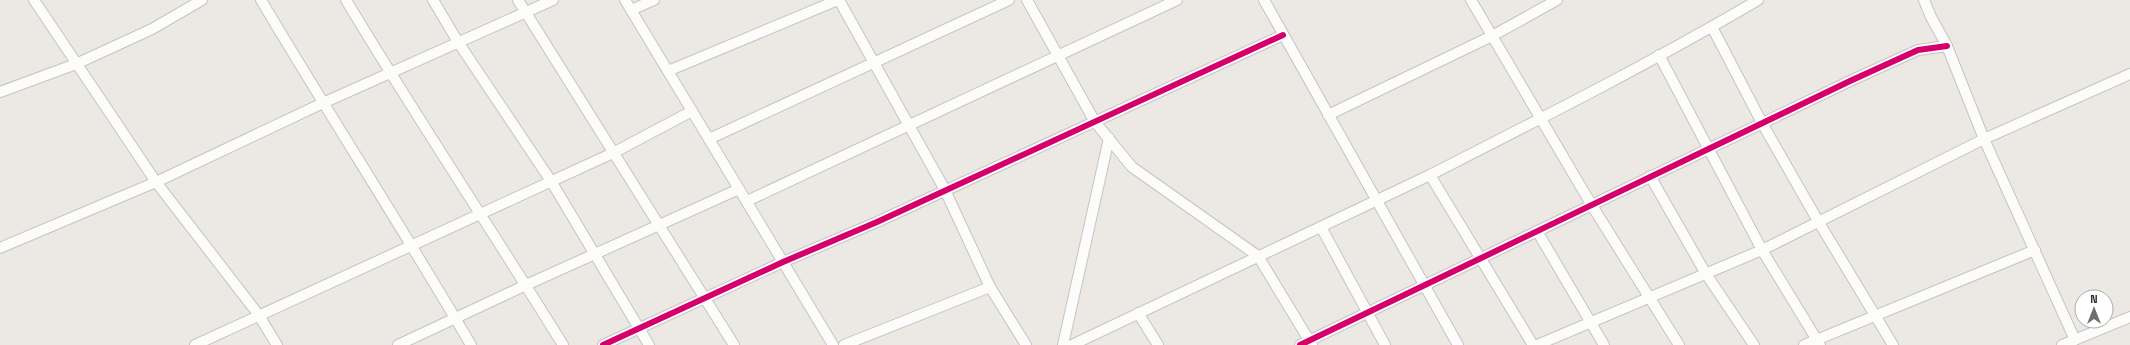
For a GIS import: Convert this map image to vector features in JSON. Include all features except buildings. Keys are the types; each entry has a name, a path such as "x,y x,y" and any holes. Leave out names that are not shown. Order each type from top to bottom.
{"street":[{"path":"34,0 156,182 258,314 277,345"},
{"path":"0,92 76,64 152,29 202,0"},
{"path":"261,0 323,103 412,244 470,345"},
{"path":"346,0 390,73 481,213 563,345"},
{"path":"433,0 458,42 550,180 649,345"},
{"path":"518,0 734,345"},
{"path":"0,248 156,182 323,103 553,0"},
{"path":"624,0 833,345"},
{"path":"631,10 654,0"},
{"path":"668,71 839,0 945,190 990,287 1026,345"},
{"path":"709,139 1009,0"},
{"path":"1028,0 1096,122 1108,138 1132,167 1258,256 1307,344 1591,204 1918,50 1947,46"},
{"path":"747,202 1177,0"},
{"path":"1264,0 1458,345"},
{"path":"1471,0 1591,204 1679,345"},
{"path":"1328,115 1492,36 1557,0"},
{"path":"1072,345 1088,341 1138,313 1430,176 1659,56 1758,0"},
{"path":"1924,0 1931,17 1947,46 1984,139 2075,340"},
{"path":"1712,27 1762,123 1818,221 1893,345"},
{"path":"604,345 704,297 877,222 1283,35"},
{"path":"1659,56 1762,250 1818,342"},
{"path":"1537,345 1762,250 1984,139 2130,74"},
{"path":"195,345 258,314 613,152 692,111"},
{"path":"1063,345 1108,138"},
{"path":"1430,176 1533,345"},
{"path":"1650,176 1706,274 1754,345"},
{"path":"398,345 658,224 739,189"},
{"path":"1321,227 1385,345"},
{"path":"1537,231 1604,345"},
{"path":"1804,345 1818,342 1875,316 2035,250"},
{"path":"844,345 990,287"},
{"path":"1138,313 1158,345"},
{"path":"2062,345 2130,317"}],"cycle path":[{"path":"603,345 783,262 877,222 1283,35"},
{"path":"1300,345 1850,81 1918,50 1947,46"}]}
